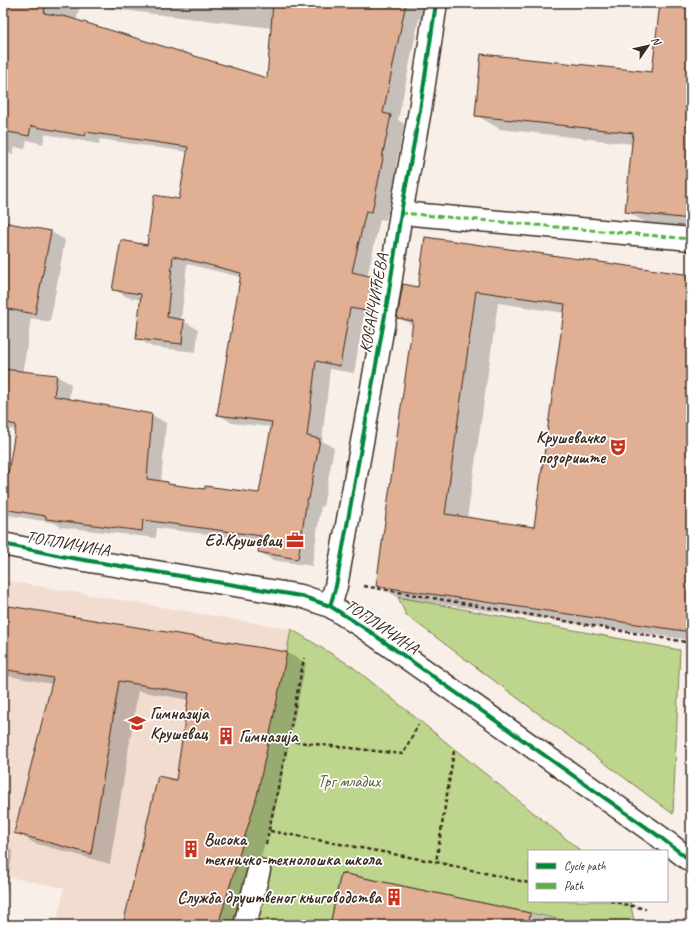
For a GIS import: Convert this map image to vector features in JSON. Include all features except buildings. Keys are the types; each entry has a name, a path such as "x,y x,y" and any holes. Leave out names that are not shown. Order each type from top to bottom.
{"street":[{"name":"КОСАНЧИЋЕВА","path":"330,606 338,571 387,304 401,213 420,110 436,3"},
{"path":"401,213 691,239"},
{"name":"ТОПЛИЧИНА","path":"3,544 300,596 330,606 366,628 660,837 691,861"},
{"path":"245,925 259,870"}],"path":[{"path":"338,571 360,585 691,643"},
{"path":"259,870 270,831 304,658"},
{"path":"288,741 403,754 418,725"},
{"path":"436,862 454,751"},
{"path":"270,831 436,862 528,883"},
{"path":"614,902 646,909"}],"shaded area":[{"name":"Гимназија Крушевац","path":"3,580 291,629 287,652 218,925 56,925 64,888 3,876"}],"green space":[{"path":"398,597 680,650 673,814 406,615"},
{"name":"Трг младих","path":"291,629 353,667 580,850 528,850 528,902 630,902 635,925 590,925 341,873 330,925 218,925 287,652"}],"marked path":[{"path":"401,213 691,239"}],"cycle path":[{"path":"330,606 336,586 387,304 401,213 420,110 436,3"},
{"path":"3,544 66,557 301,596 330,606 366,629 660,837 691,861"}],"place":[{"name":"Крушевачко позориште","path":"618,447"},
{"name":"Ед.Крушевац","path":"295,540"},
{"name":"Гимназија Крушевац","path":"137,723"},
{"name":"Гимназија","path":"226,736"},
{"name":"Висока техничко-технолошка школа","path":"191,849"},
{"name":"Служба друштвеног књиговодства","path":"394,897"}]}
